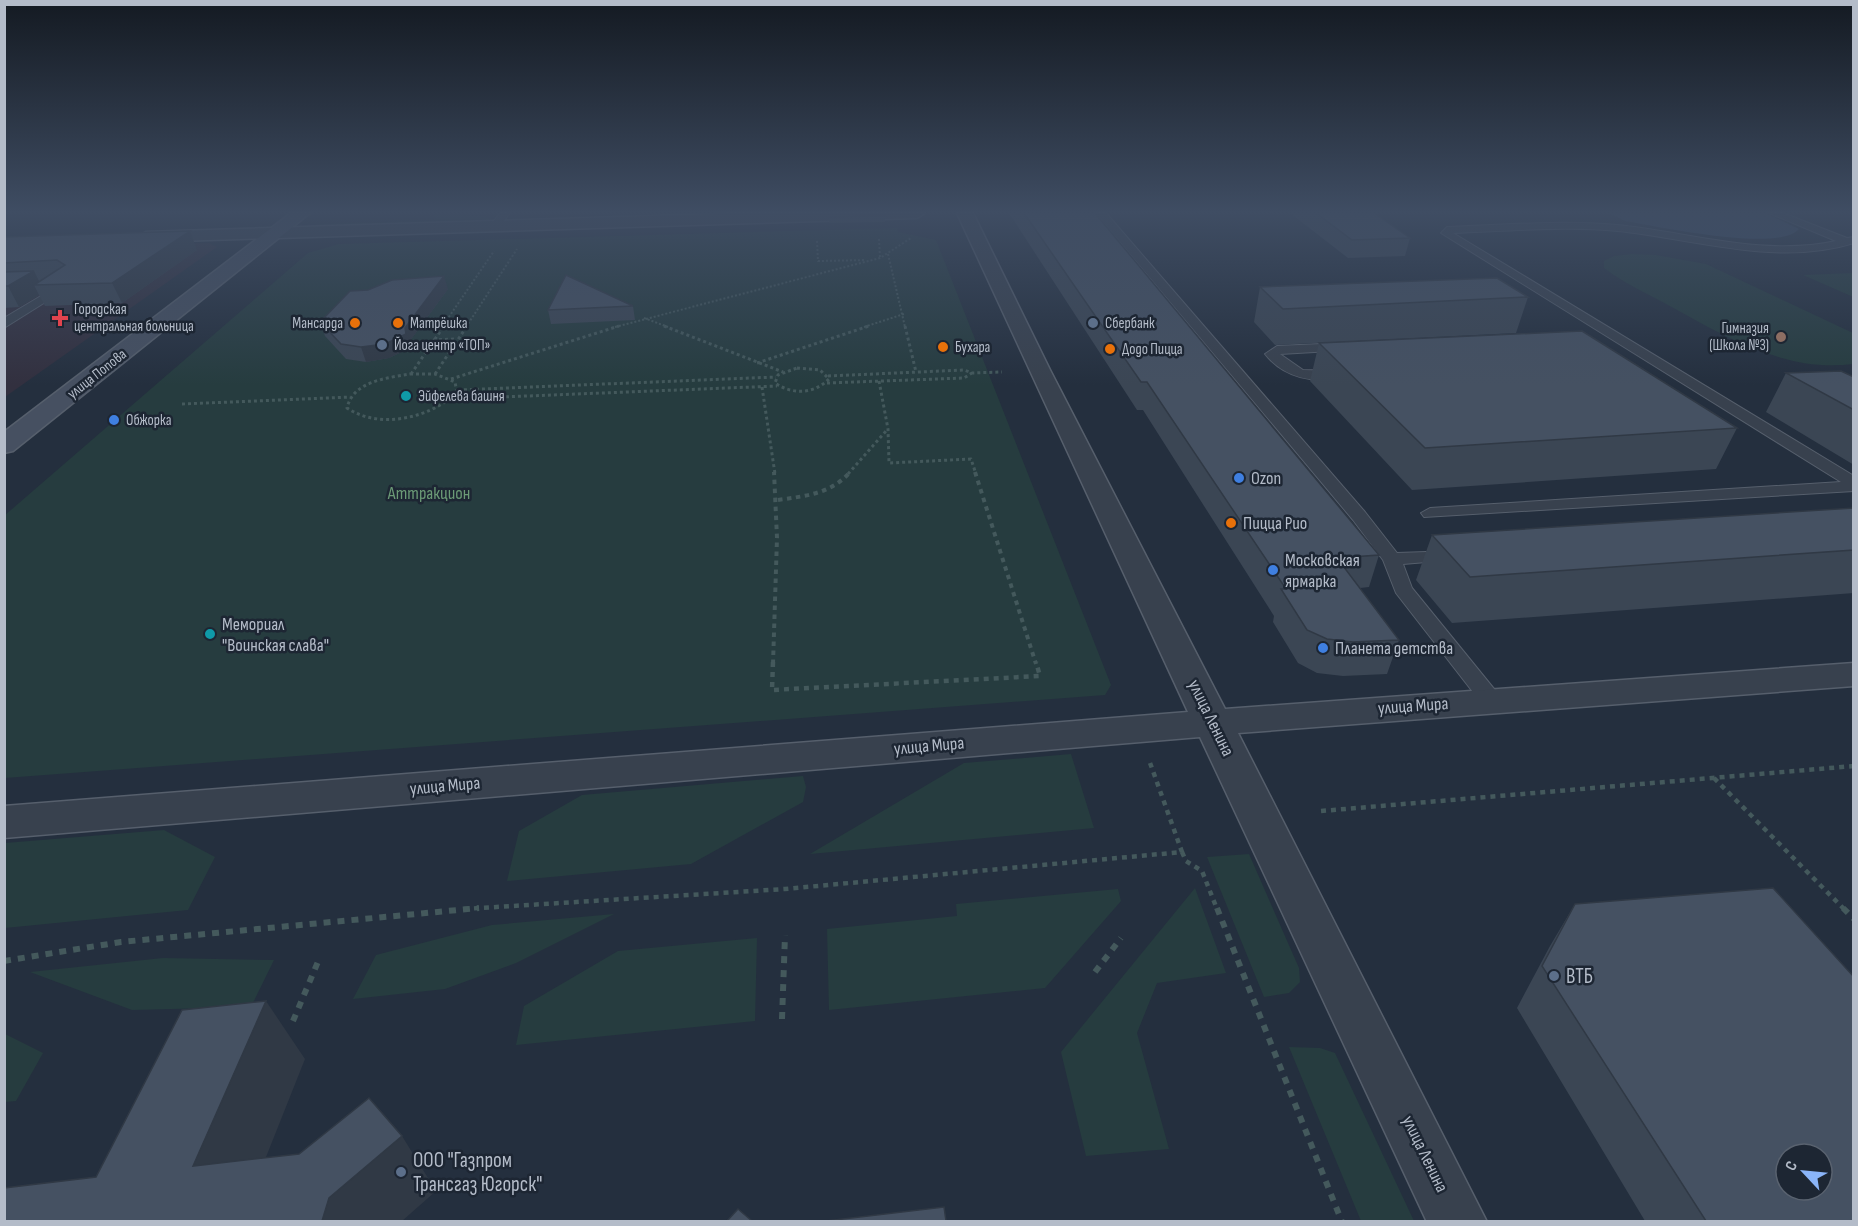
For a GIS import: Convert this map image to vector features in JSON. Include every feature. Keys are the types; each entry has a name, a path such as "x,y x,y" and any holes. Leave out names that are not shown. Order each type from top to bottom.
{"street":[{"name":"улица Попова","path":"4,446 230,270"},
{"name":"улица Ленина","path":"992,270 1458,1221"},
{"name":"улица Мира","path":"4,822 1214,722 1854,674"}],"lane":[{"path":"1150,270 1359,516 1392,559 1403,589 1491,700"},
{"path":"1507,270 1854,484"},
{"path":"4,324 67,285 45,286"},
{"path":"1587,335 1611,334"},
{"path":"1347,373 1301,375 1288,371 1272,354 1277,350 1360,346"},
{"path":"1626,359 1649,358"},
{"path":"1430,513 1854,484"},
{"path":"1392,559 1463,554"}],"path":[{"path":"410,374 481,270"},
{"path":"435,374 502,270"},
{"path":"182,404 351,397 369,385 410,374 435,374 451,379 644,318 832,270"},
{"path":"892,270 916,372"},
{"path":"757,363 904,314"},
{"path":"644,318 783,372"},
{"path":"443,326 465,325"},
{"path":"433,340 456,339"},
{"path":"458,390 776,377 783,372 797,368 813,369 828,376 964,370 972,373 1002,372"},
{"path":"351,397 347,408 352,413 379,419 417,414 452,399 777,386 790,390 807,391 827,383 964,378 972,373"},
{"path":"827,383 828,376"},
{"path":"776,377 777,386"},
{"path":"451,379 458,390"},
{"path":"762,387 771,426 778,500 772,690 1040,676 971,459 889,463 888,429 879,381"},
{"path":"452,399 458,390"},
{"path":"778,500 816,495 843,480 888,429"},
{"path":"1149,759 1186,861 1202,871 1342,1221"},
{"path":"1321,810 1854,766"},
{"path":"1713,778 1854,919"},
{"path":"4,961 121,942 506,905 785,889 1182,852"},
{"path":"782,1018 784,935"},
{"path":"1095,972 1121,938"},
{"path":"293,1021 320,957"}],"shaded area":[{"name":"Городская центральная больница","path":"4,270 184,270 5,397"}],"green space":[{"name":"Аттракцион","path":"288,270 948,270 1111,685 1105,695 5,778 4,516"},
{"path":"1607,270 1719,270 1853,333 1853,364 1804,363 1756,349 1711,329"},
{"path":"1853,273 1853,296 1803,275"},
{"path":"1071,754 1094,828 810,854 964,763"},
{"path":"803,776 806,787 803,802 691,864 507,881 519,831 582,795"},
{"path":"164,830 215,857 188,910 5,928 5,843"},
{"path":"1249,854 1299,968 1300,982 1289,993 1264,997 1207,857"},
{"path":"1195,888 1226,973 1157,983 1137,1033 1169,1149 1086,1156 1061,1052"},
{"path":"1118,889 1121,901 1045,988 829,1010 827,929 957,916 956,904"},
{"path":"614,914 516,963 445,989 353,999 376,955 492,925"},
{"path":"757,938 755,1021 516,1045 524,1006 618,951"},
{"path":"163,958 274,960 251,1007 132,1010 30,972"},
{"path":"5,1034 43,1053 16,1101 5,1102"},
{"path":"1289,1047 1320,1048 1335,1053 1414,1221 1361,1221"}],"building":[{"path":"57,270 131,270 112,283 34,285"},
{"path":"1064,270 1143,270 1379,555 1337,558 1399,640 1353,642 1327,639 1307,630 1281,589 1286,589 1147,382 1141,382"},
{"path":"34,271 8,286 4,286 4,272"},
{"path":"566,275 633,306 548,310"},
{"path":"444,276 405,328 406,334 385,344 361,347 341,344 320,322 350,291 368,290 392,280"},
{"path":"1497,278 1528,297 1283,309 1260,287"},
{"path":"1582,331 1737,428 1425,448 1319,343"},
{"path":"1841,371 1854,377 1854,410 1786,373"},
{"path":"1854,508 1854,550 1470,577 1432,535"},
{"path":"1773,888 1854,977 1854,1221 1706,1221 1542,966 1575,904"},
{"path":"266,1001 193,1166 299,1154 369,1098 402,1136 329,1198 322,1221 4,1221 4,1188 96,1177 182,1010"},
{"path":"944,1207 946,1221 826,1221"},
{"path":"738,1209 752,1221 727,1221"}],"place":[{"name":"Городская центральная больница","path":"60,318"},
{"name":"Мансарда","path":"355,323"},
{"name":"Матрёшка","path":"398,323"},
{"name":"Сбербанк","path":"1093,323"},
{"name":"Гимназия (Школа №3)","path":"1781,337"},
{"name":"Йога центр «ТОП»","path":"382,345"},
{"name":"Бухара","path":"943,347"},
{"name":"Додо Пицца","path":"1110,349"},
{"name":"Эйфелева башня","path":"406,396"},
{"name":"Обжорка","path":"114,420"},
{"name":"Ozon","path":"1239,478"},
{"name":"Пицца Рио","path":"1231,523"},
{"name":"Московская ярмарка","path":"1273,570"},
{"name":"Мемориал \"Воинская слава\"","path":"210,634"},
{"name":"Планета детства","path":"1323,648"},
{"name":"ВТБ","path":"1554,976"},
{"name":"ООО \"Газпром Трансгаз Югорск\"","path":"401,1172"}]}
